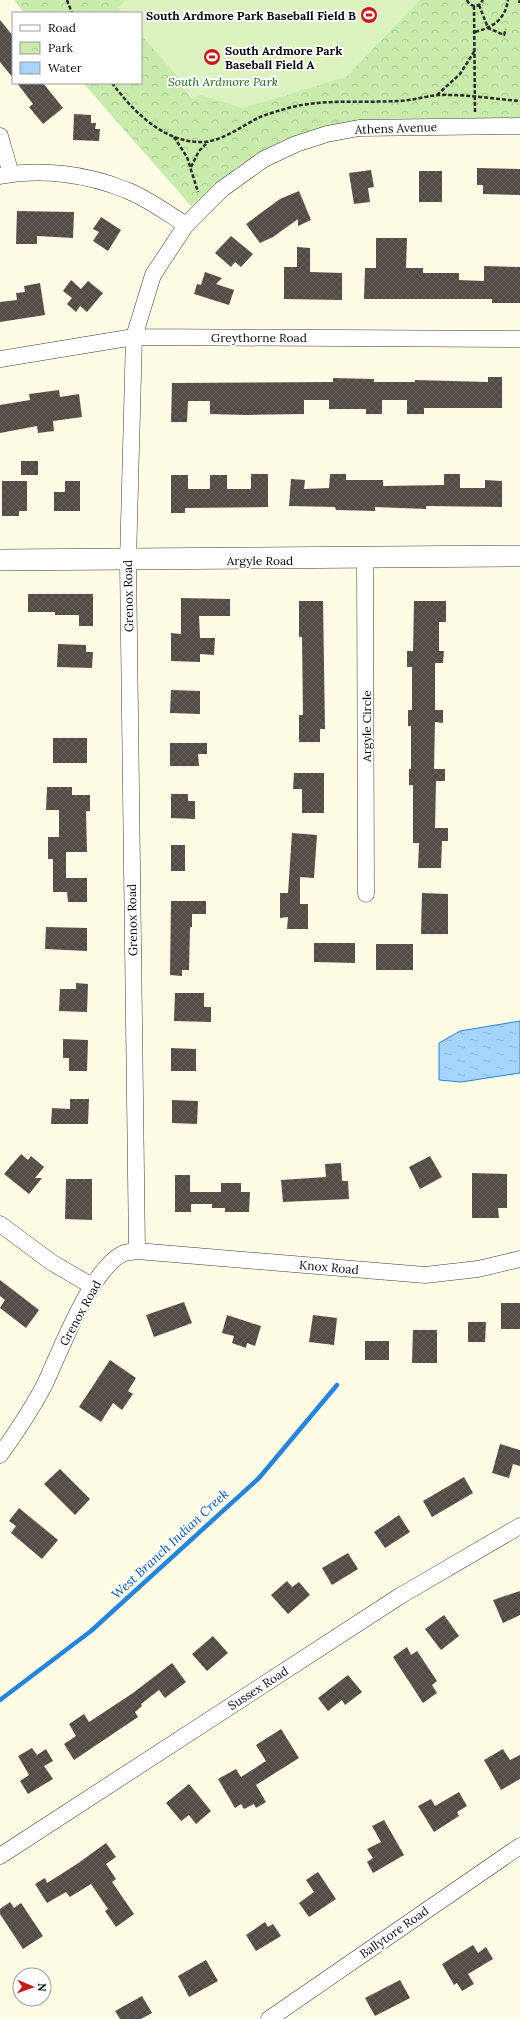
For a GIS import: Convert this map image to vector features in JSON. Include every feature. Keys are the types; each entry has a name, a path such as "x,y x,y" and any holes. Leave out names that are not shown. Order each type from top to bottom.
{"street":[{"name":"Athens Avenue","path":"134,336 153,275 186,225 206,204 234,179 264,159 290,147 320,136 359,128 520,126"},
{"path":"0,136 6,175 49,173 89,178 126,190 145,199 186,225"},
{"name":"Greythorne Road","path":"0,359 134,336 520,339"},
{"name":"Grenox Road","path":"0,1455 26,1418 44,1386 92,1286 114,1259 123,1253 137,1251 128,561 134,336"},
{"name":"Argyle Road","path":"0,560 128,561 520,556"},
{"name":"Argyle Circle","path":"365,559 366,894"},
{"path":"0,1224 51,1262 92,1286"},
{"name":"Knox Road","path":"137,1251 425,1275 478,1269 520,1259"},
{"name":"Sussex Road","path":"0,1856 400,1596 520,1526"},
{"name":"Ballytore Road","path":"269,2019 520,1846"}],"path":[{"path":"67,0 72,12"},
{"path":"467,0 469,4 474,6 479,5 482,0"},
{"path":"475,32 488,28 499,22 503,17 508,0"},
{"path":"479,5 488,28 504,35 506,29"},
{"path":"474,6 475,126"},
{"path":"437,95 460,74 474,51"},
{"path":"113,84 144,118 174,137 199,142 208,142 232,133 261,117 292,107 326,102 397,101 437,95 475,96 520,101"},
{"path":"174,137 182,148 191,166 196,188 206,204"},
{"path":"191,166 199,151 208,142"}],"green space":[{"name":"South Ardmore Park","path":"14,0 520,0 520,118 369,119 327,126 283,140 238,166 191,206 84,84 142,84 142,12 23,12"},
{"path":"126,0 420,0 346,77 243,108 200,95 192,99 179,84 178,77 142,36 142,12 121,12 118,8"}],"water":[{"path":"520,1021 520,1073 461,1082 439,1080 439,1043 460,1031"}],"building":[{"path":"0,20 12,35 12,77 0,62"},
{"path":"18,84 44,84 63,108 43,124 29,107 33,104"},
{"path":"74,114 91,115 91,123 96,123 95,129 100,129 99,141 73,140"},
{"path":"477,168 520,169 520,195 483,194 483,185 477,185"},
{"path":"371,170 374,187 368,188 370,202 354,204 349,173"},
{"path":"419,171 442,171 442,202 419,202"},
{"path":"299,191 311,220 298,226 298,219 273,237 260,243 246,224 280,199"},
{"path":"17,211 74,212 73,238 37,236 37,244 16,244"},
{"path":"101,217 121,230 108,251 93,241 99,232 93,229"},
{"path":"231,236 253,254 241,267 235,262 231,267 215,253"},
{"path":"376,238 407,238 406,268 423,268 423,273 459,273 459,280 484,281 484,266 520,267 520,303 492,303 492,299 364,299 365,268 376,268"},
{"path":"297,247 310,248 310,272 342,273 342,300 284,299 284,267 297,267"},
{"path":"205,272 222,278 216,284 234,290 229,305 194,294 197,284 201,285"},
{"path":"71,280 81,289 88,281 103,293 87,312 80,306 76,312 67,304 72,298 63,291"},
{"path":"40,283 45,315 0,322 0,302 17,300 16,293 25,292 24,286"},
{"path":"488,377 502,377 502,408 424,408 424,414 407,414 407,400 382,400 382,414 366,414 366,409 329,409 329,400 304,400 304,414 245,415 210,414 210,401 188,401 187,422 171,422 172,383 333,382 333,378 374,379 374,382 415,382 415,380 488,382"},
{"path":"59,390 60,397 79,394 82,417 53,421 54,431 38,433 37,426 0,433 0,405 30,400 29,394"},
{"path":"21,461 38,461 38,475 21,475"},
{"path":"251,474 268,474 268,507 185,508 185,513 171,513 171,475 188,475 188,489 210,489 210,475 227,475 227,489 251,489"},
{"path":"330,474 346,474 346,480 383,480 383,486 444,485 444,474 460,474 460,488 485,488 485,480 502,481 502,507 426,506 426,509 375,507 375,511 336,510 335,507 289,506 291,479 305,480 304,489 329,488"},
{"path":"2,481 27,481 27,511 19,511 19,516 2,516"},
{"path":"65,481 80,481 80,511 54,511 54,492 65,492"},
{"path":"28,594 93,594 93,626 79,626 79,615 55,615 55,612 28,612"},
{"path":"181,598 230,599 230,616 199,616 200,638 215,638 214,655 200,654 200,662 171,661 171,633 181,634"},
{"path":"299,601 323,601 325,729 320,729 320,742 299,742 299,715 303,715 302,637 299,637"},
{"path":"414,601 446,601 446,622 439,622 439,651 444,651 443,663 435,663 435,710 443,710 443,723 435,722 434,769 445,769 445,781 436,781 435,828 448,828 448,841 442,841 441,868 418,868 419,843 413,843 413,785 409,785 409,769 411,769 411,726 408,726 408,710 412,710 412,667 407,667 407,651 413,651"},
{"path":"58,644 86,645 86,652 93,652 92,668 57,667"},
{"path":"171,690 200,691 200,714 170,713"},
{"path":"53,738 87,738 87,763 53,763"},
{"path":"170,743 207,743 207,754 198,754 199,766 170,766"},
{"path":"294,773 324,773 324,813 302,813 302,789 293,789"},
{"path":"47,787 72,787 72,795 90,795 90,811 86,811 87,852 66,852 66,878 87,878 87,902 68,902 67,892 53,892 53,859 48,859 48,837 59,837 59,810 46,810"},
{"path":"171,794 188,794 188,801 195,801 195,819 171,818"},
{"path":"292,833 317,835 314,878 300,877 300,904 308,904 308,929 287,929 288,917 280,918 280,893 288,893"},
{"path":"171,845 185,845 185,871 171,871"},
{"path":"422,893 448,894 448,934 421,934"},
{"path":"171,901 206,901 206,914 192,914 192,927 190,927 189,970 182,970 182,976 170,975"},
{"path":"46,927 87,928 87,951 45,949"},
{"path":"314,943 355,943 355,963 314,962"},
{"path":"376,944 413,944 413,970 376,970"},
{"path":"76,983 88,984 87,1012 59,1011 60,989 76,989"},
{"path":"175,993 204,993 204,1007 211,1007 211,1022 174,1021"},
{"path":"63,1039 88,1040 87,1071 69,1071 69,1058 63,1058"},
{"path":"171,1048 196,1049 196,1071 171,1071"},
{"path":"70,1099 89,1099 88,1124 51,1124 52,1108 70,1109"},
{"path":"172,1100 198,1101 197,1124 172,1123"},
{"path":"21,1154 28,1160 31,1156 44,1167 35,1178 42,1178 29,1194 4,1174"},
{"path":"430,1156 442,1177 420,1189 409,1167"},
{"path":"341,1163 342,1181 348,1181 349,1199 283,1202 281,1180 326,1177 325,1164"},
{"path":"472,1173 507,1174 507,1208 498,1208 499,1218 472,1218"},
{"path":"175,1175 190,1175 190,1192 221,1192 221,1183 241,1183 241,1192 250,1192 249,1212 225,1212 225,1208 212,1208 212,1204 191,1204 191,1212 175,1212"},
{"path":"66,1179 92,1179 92,1220 65,1219"},
{"path":"0,1280 39,1310 26,1328 0,1308 5,1300 0,1296"},
{"path":"184,1302 192,1323 154,1337 146,1315"},
{"path":"501,1303 520,1303 520,1329 501,1329"},
{"path":"227,1315 261,1326 255,1346 247,1343 246,1348 232,1343 234,1336 222,1333"},
{"path":"313,1315 337,1318 334,1345 309,1342"},
{"path":"468,1322 486,1322 485,1342 468,1342"},
{"path":"413,1330 437,1330 437,1363 412,1363"},
{"path":"365,1341 389,1341 389,1360 365,1360"},
{"path":"110,1360 136,1378 128,1391 133,1394 122,1410 113,1403 101,1422 79,1407"},
{"path":"500,1444 520,1450 520,1466 513,1464 509,1478 492,1473"},
{"path":"60,1469 90,1499 75,1515 44,1484"},
{"path":"464,1477 473,1493 432,1517 423,1501"},
{"path":"19,1508 58,1540 42,1559 11,1533 16,1526 9,1521"},
{"path":"399,1515 410,1532 385,1548 374,1532"},
{"path":"348,1553 358,1569 332,1585 322,1568"},
{"path":"287,1581 292,1587 299,1582 310,1595 288,1614 271,1595"},
{"path":"520,1591 520,1615 503,1623 493,1600"},
{"path":"444,1615 459,1636 441,1650 425,1629"},
{"path":"213,1636 228,1653 207,1671 192,1654"},
{"path":"407,1647 411,1655 417,1651 437,1681 432,1685 437,1693 423,1703 393,1657"},
{"path":"172,1663 186,1682 165,1698 159,1690 141,1704 142,1706 135,1712 138,1717 74,1760 64,1744 76,1736 69,1724 84,1714 89,1722 133,1693"},
{"path":"348,1675 362,1692 345,1705 342,1700 328,1711 318,1698"},
{"path":"281,1729 299,1758 256,1785 266,1802 256,1808 254,1804 244,1809 241,1804 235,1808 218,1779 236,1769 241,1777 266,1761 256,1745"},
{"path":"32,1748 37,1755 46,1749 53,1761 44,1766 53,1779 28,1794 20,1781 29,1775 18,1756"},
{"path":"503,1749 510,1760 520,1755 520,1779 501,1790 484,1760"},
{"path":"189,1784 211,1811 196,1824 189,1815 181,1821 166,1803"},
{"path":"459,1792 467,1806 457,1812 459,1816 434,1832 418,1806 431,1799 435,1806"},
{"path":"384,1820 404,1855 373,1873 367,1862 373,1858 367,1849 381,1842 372,1826"},
{"path":"106,1843 116,1857 106,1864 116,1879 112,1882 134,1914 116,1927 105,1911 108,1909 91,1884 70,1897 66,1892 47,1903 35,1884 45,1878 47,1883"},
{"path":"318,1872 336,1899 309,1917 299,1903 314,1892 306,1880"},
{"path":"10,1902 14,1908 21,1903 43,1936 23,1949 0,1914 0,1909"},
{"path":"265,1922 268,1927 273,1924 281,1936 256,1951 246,1935"},
{"path":"473,1945 478,1953 486,1947 493,1959 468,1974 474,1984 462,1991 457,1983 454,1985 442,1964"},
{"path":"206,1960 218,1981 189,1997 178,1976"},
{"path":"400,1980 410,1998 375,2016 365,1998"},
{"path":"142,1996 152,2013 141,2019 120,2019 115,2011"}],"waterway":[{"name":"West Branch Indian Creek","path":"0,1700 91,1631 259,1478 337,1385"}],"place":[{"name":"South Ardmore Park Baseball Field B","path":"369,15"},
{"name":"South Ardmore Park Baseball Field A","path":"212,57"}]}
